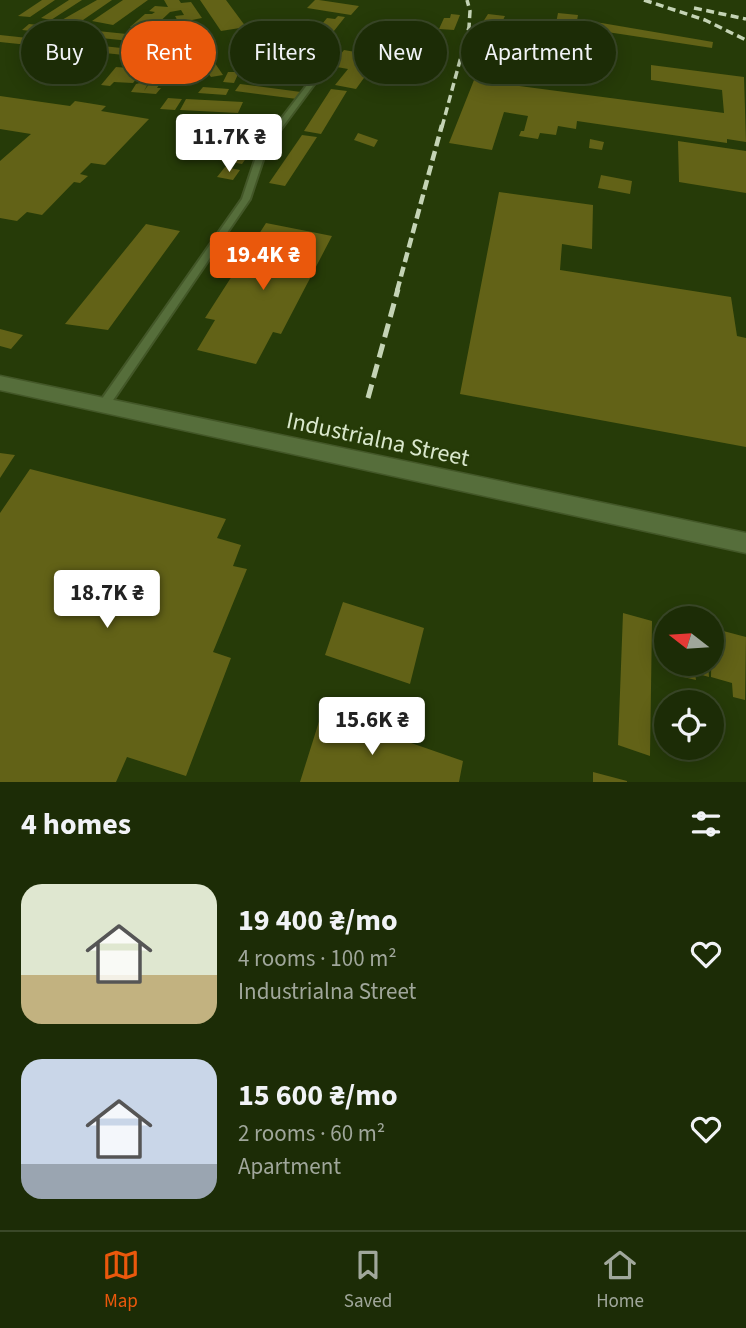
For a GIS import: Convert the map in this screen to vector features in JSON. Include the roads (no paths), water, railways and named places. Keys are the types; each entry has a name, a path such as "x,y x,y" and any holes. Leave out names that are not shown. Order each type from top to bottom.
{"street":[{"name":"Industrialna Street","path":"0,383 746,543"}],"lane":[{"path":"103,406 246,200 262,148 311,84"}],"railway":[{"path":"442,127 469,27 470,11 467,0"},
{"path":"644,0 705,20 746,40"},
{"path":"694,8 746,19"},
{"path":"397,291 442,125"},
{"path":"368,398 398,289"}]}
